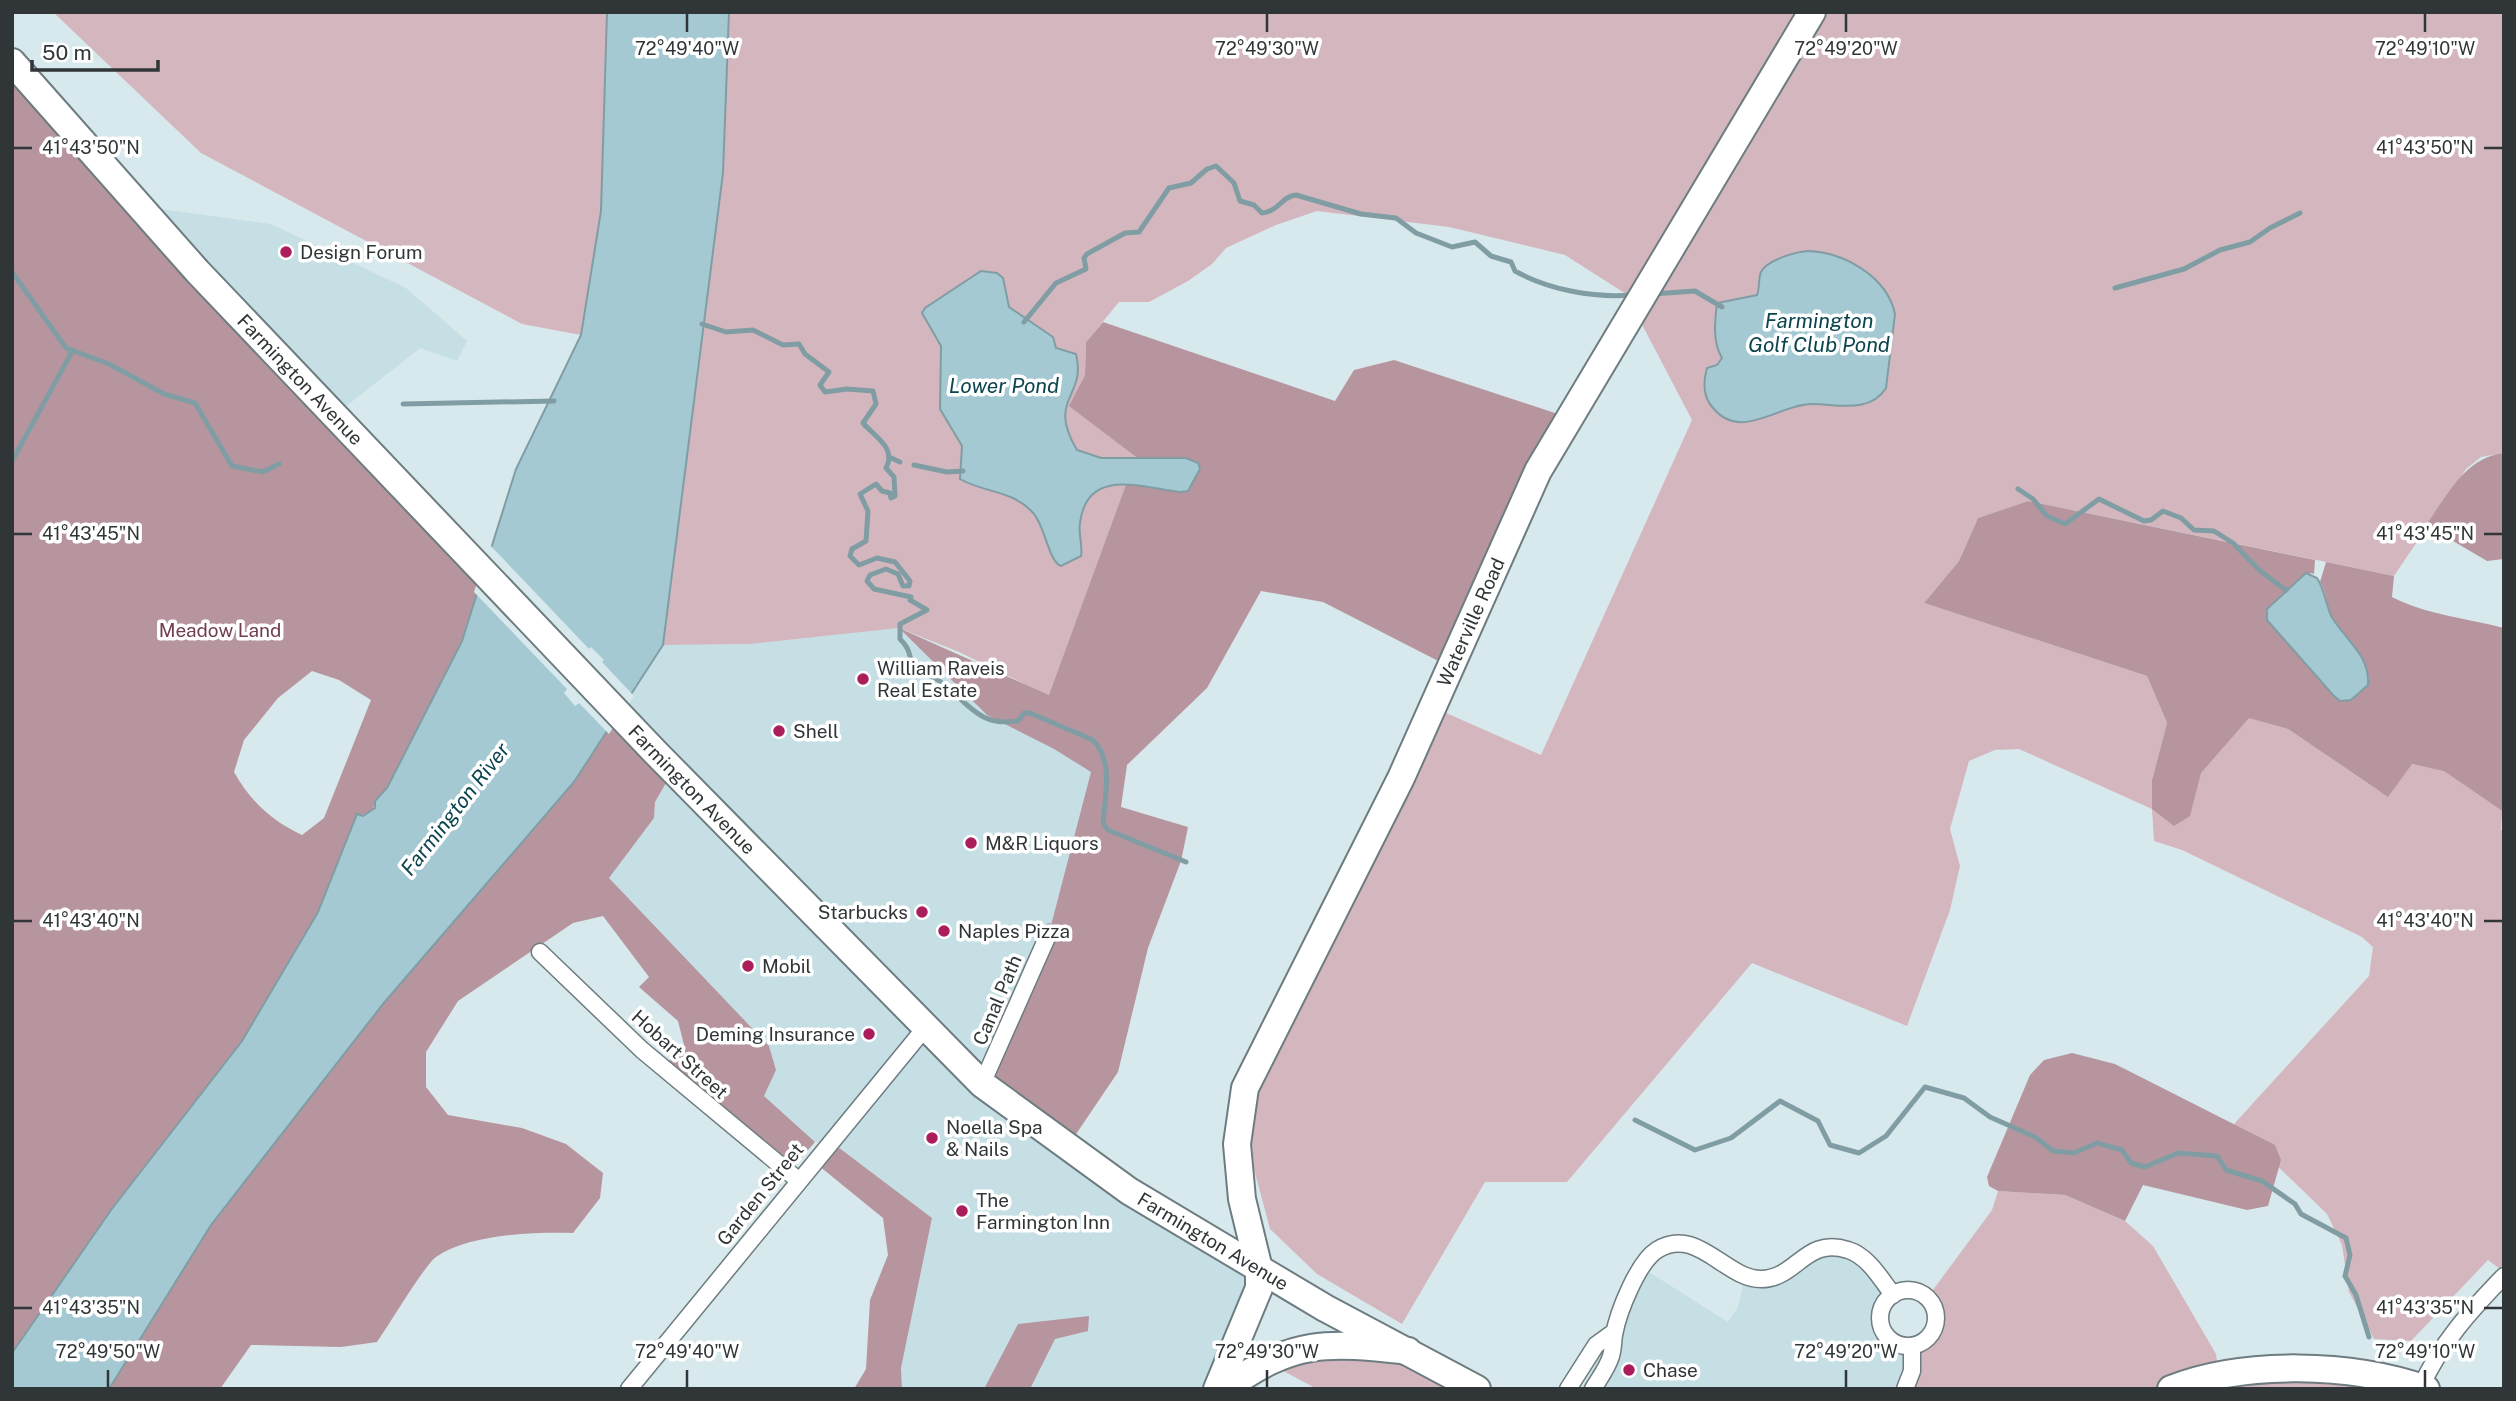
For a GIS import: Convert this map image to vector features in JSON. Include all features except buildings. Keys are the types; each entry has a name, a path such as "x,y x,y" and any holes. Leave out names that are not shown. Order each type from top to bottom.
{"main road":[{"name":"Waterville Road","path":"1259,1269 1242,1199 1237,1144 1245,1088 1401,778 1538,471 1812,12"},
{"name":"Farmington Avenue","path":"12,62 197,271 655,752 982,1084 1129,1191 1325,1308 1477,1389"},
{"path":"1217,1389 1255,1304 1259,1269"},
{"path":"1225,1389 1272,1358 1300,1348 1334,1344 1408,1351"},
{"path":"2171,1389 2219,1377 2308,1368 2368,1373 2423,1388"}],"street":[{"name":"Canal Path","path":"982,1084 1049,933"},
{"name":"Hobart Street","path":"540,952 642,1050 798,1180"},
{"name":"Garden Street","path":"629,1389 925,1028"},
{"path":"1593,1389 1611,1356 1614,1332 1644,1262 1658,1250 1677,1245 1705,1251 1745,1276 1762,1279 1793,1267 1815,1249 1828,1246 1850,1250 1871,1266 1893,1295"},
{"path":"2423,1388 2431,1365 2468,1313 2504,1276"},
{"path":"1910,1290 1919,1293 1933,1306 1936,1322 1928,1338 1912,1346 1894,1342 1882,1328 1881,1309 1893,1295 1910,1290"},
{"path":"1568,1389 1596,1345 1614,1332"},
{"path":"1905,1389 1912,1370 1912,1346"}],"shaded area":[{"path":"53,12 607,12 601,212 581,335 522,324 201,153"},
{"path":"729,12 2504,12 2504,453 2481,457 2466,469 2394,576 2028,501 1978,518 1959,561 1924,603 2147,676 2167,723 2152,780 2152,790 2195,668 2254,719 2288,729 2379,791 2402,777 2411,764 2504,781 2501,830 2504,832 2504,1272 2488,1260 2411,1341 2374,1339 2349,1292 2342,1245 2327,1214 2234,1124 2369,976 2373,947 2362,937 2182,850 2154,841 2152,809 2019,749 1995,750 1969,761 1950,829 1960,866 1950,910 1907,1026 1752,963 1567,1182 1485,1182 1402,1324 1317,1274 1270,1229 1254,1169 1250,1117 1264,1070 1444,712 1541,755 1692,420 1626,294 1565,255 1449,227 1317,211 1276,225 1226,248 1212,264 1188,281 1149,302 1119,302 1086,342 1085,375 1070,406 1136,457 1049,696 959,652 899,628 751,644 663,645 723,173"},
{"path":"139,206 271,224 406,288 467,341 457,361 420,348 335,415"},
{"path":"899,628 987,715 1054,749 1091,772 1049,933 982,1084 1259,1269 1217,1389 1030,1389 1055,1338 1087,1331 1018,1324 984,1389 902,1389 901,1368 932,1218 830,1141 815,1142 764,1096 776,1070 769,1046 609,878 654,818 655,802 673,771 619,714 663,645 751,644"},
{"path":"1998,1191 2065,1195 2125,1221 2153,1246 2216,1354 2219,1377 2265,1370 2426,1389 1905,1389 1912,1346 1927,1338 1934,1326 1934,1312 1927,1298 1992,1210"},
{"path":"1850,1250 1893,1295 1886,1301 1880,1319 1886,1336 1894,1342 1912,1346 1905,1389 1581,1389 1614,1332 1641,1267 1728,1322 1738,1307 1745,1276 1762,1279 1806,1254"},
{"path":"1354,1345 1477,1389 1317,1389 1276,1367"}],"green space":[{"name":"Meadow Land","path":"12,62 483,572 462,641 387,788 375,801 372,814 357,815 318,912 242,1041 111,1210 12,1353","holes":["312,671 339,680 371,700 324,818 302,835 263,809 247,792 234,772 244,740 278,698"]},
{"path":"1103,322 1335,401 1354,370 1394,360 1570,418 1450,667 1323,602 1261,591 1207,688 1127,765 1121,807 1188,827 1181,861 1148,948 1118,1072 1068,1146 982,1084 1049,933 1091,772 1054,749 987,715 899,628 1049,695 1136,457 1069,406 1085,375 1086,342"},
{"path":"2504,453 2504,559 2487,561 2426,525 2450,490 2468,470 2490,456"},
{"path":"2028,501 2315,560 2314,574 2310,573 2289,644 2340,701 2368,685 2368,675 2362,657 2329,610 2320,582 2326,562 2394,576 2392,597 2405,603 2504,628 2504,812 2444,771 2412,764 2388,797 2288,729 2249,718 2201,773 2190,816 2174,826 2152,809 2152,780 2167,723 2147,676 1924,603 1959,561 1978,518"},
{"path":"619,714 673,771 655,802 654,818 609,878 769,1046 776,1070 764,1096 815,1142 788,1173 662,1068 684,1045 678,1021 639,987 649,977 603,916 573,923 458,1001 426,1052 426,1087 448,1115 522,1128 566,1144 603,1173 600,1198 573,1233 502,1236 450,1249 436,1257 415,1283 377,1342 341,1347 251,1345 220,1389 109,1389 211,1225 383,1004 574,782"},
{"path":"2072,1053 2115,1064 2275,1145 2281,1160 2268,1206 2247,1210 2143,1185 2125,1221 2065,1195 1998,1191 1989,1186 1987,1177 2030,1075 2044,1060"},
{"path":"830,1141 932,1218 901,1368 902,1389 854,1389 866,1369 870,1300 888,1255 883,1218 813,1161"},
{"path":"1089,1316 1088,1331 1055,1339 1030,1389 984,1389 1018,1324"}],"water":[{"name":"Farmington River","path":"607,12 729,12 723,173 663,645 574,782 383,1004 211,1225 109,1389 12,1389 12,1353 111,1210 242,1041 318,912 357,814 363,816 375,808 375,801 387,788 462,641 516,469 581,335 601,211"},
{"name":"Farmington Golf Club Pond","path":"1808,251 1821,252 1849,261 1873,278 1890,300 1895,314 1886,388 1871,401 1852,406 1799,406 1748,422 1724,418 1710,404 1705,389 1707,368 1717,365 1722,358 1715,338 1717,303 1757,295 1760,275 1764,268 1782,257"},
{"name":"Lower Pond","path":"981,271 997,273 1003,278 1009,307 1053,337 1056,348 1076,354 1078,369 1065,419 1077,450 1101,458 1186,458 1198,463 1200,469 1188,491 1119,485 1105,487 1093,494 1085,505 1080,523 1081,556 1061,566 1053,558 1038,520 1026,506 1008,496 960,479 962,446 940,409 941,346 922,313 925,308"},
{"path":"2306,573 2317,578 2331,615 2365,666 2368,685 2351,700 2340,701 2333,695 2267,620 2267,609"}],"pier":[{"path":"489,544 589,649 591,647 604,660 602,662 634,696 609,734 579,703 575,706 564,693 567,689 474,592"}],"waterway":[{"path":"1024,322 1056,283 1086,269 1084,258 1087,254 1125,233 1139,232 1169,188 1191,183 1207,169 1216,166 1234,183 1240,201 1254,205 1262,213 1296,195 1361,214 1396,218 1416,233 1452,247 1475,242 1491,256 1511,262 1515,271 1557,288 1587,294 1632,295"},
{"path":"2115,288 2184,269 2220,250 2250,242 2300,213"},
{"path":"12,272 66,348 109,364 164,394 195,403 232,466 263,472 279,464"},
{"path":"1653,294 1695,291 1722,307"},
{"path":"702,324 726,332 753,330 783,345 799,344 805,354 829,372 820,385 825,392 847,389 873,391 876,404 863,423 887,449 889,461 886,468 894,477 895,496 891,498 890,493 882,491 876,484 860,494 868,511 866,541 852,549 850,556 859,565 877,558 895,562 910,581 909,586 903,586 898,574 886,569 870,575 867,581 874,589 911,597 910,600 927,610 900,624 900,639 915,668 920,673 938,680 982,716 1004,722 1018,721 1024,713 1030,713 1093,740 1100,749 1106,769 1103,823 1108,830 1186,862"},
{"path":"12,461 73,350"},
{"path":"403,404 554,401"},
{"path":"889,457 900,462"},
{"path":"914,465 947,472 963,471"},
{"path":"2018,489 2033,499 2047,516 2065,524 2099,499 2144,521 2151,520 2163,511 2181,518 2194,530 2214,531 2233,543 2259,570 2286,590"},
{"path":"1635,1120 1695,1150 1731,1138 1780,1101 1818,1121 1830,1145 1859,1153 1886,1136 1925,1087 1964,1098 1990,1117 2035,1137 2053,1151 2074,1153 2097,1143 2122,1150 2131,1163 2145,1167 2178,1153 2217,1156 2226,1170 2262,1181 2295,1204 2301,1214 2346,1238 2350,1255 2345,1276 2356,1295 2369,1337"}],"place":[{"name":"Design Forum","path":"286,252"},
{"name":"William Raveis Real Estate","path":"863,679"},
{"name":"Shell","path":"779,731"},
{"name":"M&R Liquors","path":"971,843"},
{"name":"Starbucks","path":"922,912"},
{"name":"Naples Pizza","path":"944,931"},
{"name":"Mobil","path":"748,966"},
{"name":"Deming Insurance","path":"869,1034"},
{"name":"Noella Spa & Nails","path":"932,1138"},
{"name":"The Farmington Inn","path":"962,1211"},
{"name":"Chase","path":"1629,1370"}]}
